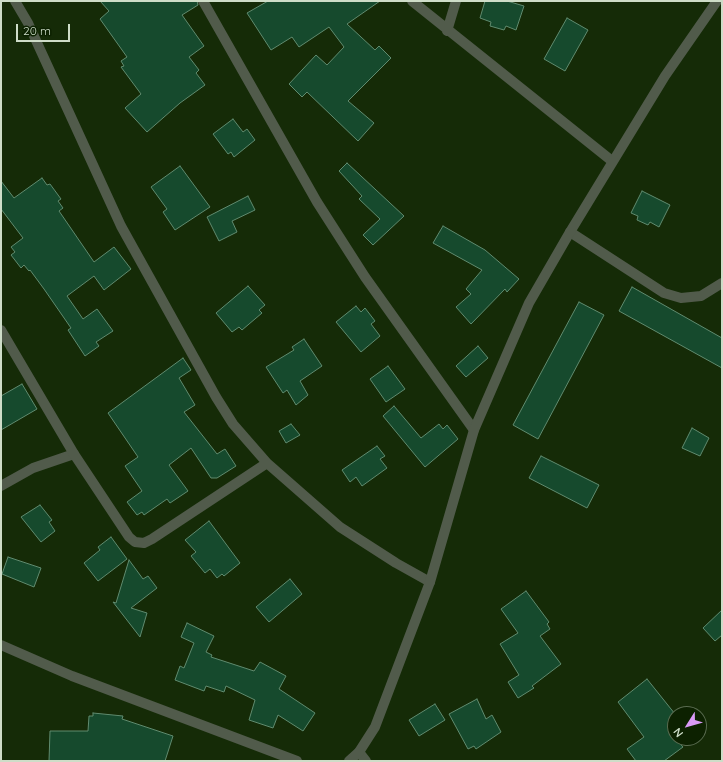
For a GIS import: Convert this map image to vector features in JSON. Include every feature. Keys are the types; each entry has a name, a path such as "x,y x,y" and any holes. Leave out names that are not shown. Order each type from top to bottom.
{"street":[{"path":"15,1 28,23 121,226 216,397 234,424 267,463 340,526 396,563 430,582"},
{"path":"203,1 317,202 365,277 474,430"},
{"path":"412,1 447,31 612,161"},
{"path":"447,31 456,1"},
{"path":"349,761 358,757 375,727 430,582 474,430 529,303 612,161 665,76 717,1"},
{"path":"570,232 664,293 681,298 701,296 722,283"},
{"path":"1,330 74,454 129,537 135,542 144,543 152,539 267,463"},
{"path":"1,486 33,468 74,454"},
{"path":"1,645 72,676 297,761"},
{"path":"358,757 366,761"}],"building":[{"path":"100,1 197,1 198,5 182,15 204,46 189,57 199,70 196,73 205,85 180,103 147,132 125,108 141,94 121,67 124,66 121,61 127,57 100,19 109,11"},
{"path":"268,1 380,1 347,24 375,50 379,46 391,58 348,101 374,123 358,141 307,92 302,97 289,84 316,55 327,65 344,47 329,27 299,47 292,37 271,50 247,13"},
{"path":"485,1 507,1 524,6 516,30 506,26 504,30 490,26 491,22 480,18"},
{"path":"567,18 588,30 565,71 544,59"},
{"path":"233,119 243,132 247,129 255,140 234,157 231,152 228,154 213,134"},
{"path":"347,163 404,216 373,245 363,235 380,219 359,199 362,196 339,171"},
{"path":"180,166 210,207 175,230 163,212 167,209 151,187"},
{"path":"42,178 47,185 50,184 61,199 58,201 63,208 59,211 94,262 114,247 131,269 104,290 94,276 67,296 83,319 97,309 113,331 96,342 99,346 85,356 68,330 71,328 44,289 30,270 29,271 24,265 21,268 11,255 15,252 11,247 23,238 1,209 1,181 14,198"},
{"path":"642,191 670,205 659,227 650,222 648,225 637,220 638,216 631,213"},
{"path":"248,196 255,210 232,221 237,232 219,241 207,217"},
{"path":"443,226 485,250 519,279 507,292 505,289 471,324 456,307 471,294 466,289 482,270 433,243"},
{"path":"248,286 265,305 259,310 262,313 242,330 239,327 232,332 216,313"},
{"path":"632,287 722,338 722,368 619,311"},
{"path":"579,302 604,315 538,439 513,425"},
{"path":"356,306 361,312 365,308 375,321 371,324 380,336 361,352 336,322"},
{"path":"304,339 322,366 300,381 308,395 296,405 287,390 283,393 266,367 294,350 292,347"},
{"path":"478,346 488,358 466,377 456,366"},
{"path":"183,358 191,370 179,378 195,405 184,412 217,454 225,449 236,466 217,478 211,478 191,448 169,465 188,491 170,503 167,499 144,515 142,512 137,515 127,502 142,491 125,466 138,457 108,413"},
{"path":"388,366 405,389 386,402 370,379"},
{"path":"22,384 37,409 1,430 1,396"},
{"path":"394,406 421,438 439,424 443,429 447,425 458,439 425,467 383,416"},
{"path":"291,424 300,435 286,443 279,431"},
{"path":"692,428 709,438 700,456 682,448"},
{"path":"377,446 385,456 380,459 387,468 362,486 356,477 350,482 342,470"},
{"path":"541,456 599,485 587,508 529,478"},
{"path":"40,505 52,520 49,522 55,531 41,542 21,517"},
{"path":"209,521 240,563 224,576 222,574 217,578 210,569 205,573 191,556 196,552 185,540"},
{"path":"111,537 127,559 98,581 84,563 100,550 98,547"},
{"path":"8,557 41,568 34,587 2,574"},
{"path":"129,560 143,579 148,576 157,588 131,608 147,613 140,637 113,602 116,603"},
{"path":"290,579 302,594 269,622 256,607"},
{"path":"526,591 549,622 547,624 550,629 540,636 561,664 532,686 534,688 518,698 508,682 519,675 500,644 518,633 501,609"},
{"path":"722,610 722,635 715,641 703,628"},
{"path":"187,623 214,636 206,652 212,655 211,657 254,671 260,662 286,676 279,689 315,713 303,731 278,715 273,728 249,720 255,700 226,686 224,692 206,686 204,691 175,680 180,666 184,668 194,643 181,637"},
{"path":"647,679 669,706 667,706 667,746 683,747 664,761 636,761 627,749 644,737 618,702"},
{"path":"477,699 486,719 492,715 501,732 476,749 474,746 468,749 449,714"},
{"path":"435,704 445,720 419,736 409,720"},
{"path":"93,713 123,716 122,719 173,736 165,761 49,761 50,731 88,731 89,716 93,716"}]}
